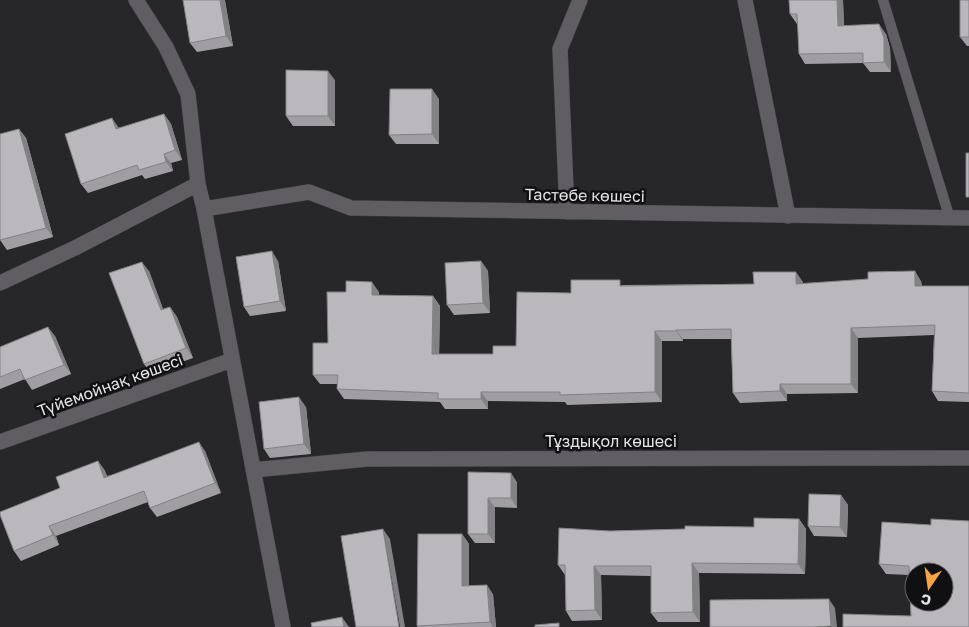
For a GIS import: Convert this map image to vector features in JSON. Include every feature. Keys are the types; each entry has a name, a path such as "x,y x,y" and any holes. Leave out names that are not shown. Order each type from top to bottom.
{"street":[{"path":"136,0 166,47 188,94 198,184 283,627"},
{"path":"567,212 560,49 580,0"},
{"path":"745,0 788,216"},
{"path":"0,283 74,248 198,184"},
{"name":"Тастөбе көшесі","path":"204,209 309,192 351,208 969,218"},
{"name":"Түйемойнақ көшесі","path":"0,442 232,360"},
{"name":"Тұздықол көшесі","path":"253,470 368,459 969,458"}],"lane":[{"path":"883,0 950,219"}],"building":[{"path":"183,0 220,0 226,36 190,43"},
{"path":"789,0 837,0 838,26 879,24 884,38 884,62 863,63 863,53 799,54 797,14 790,14"},
{"path":"960,0 969,0 969,37 960,37"},
{"path":"286,70 328,71 328,116 286,116"},
{"path":"390,89 432,89 432,134 389,135"},
{"path":"164,114 175,150 164,154 166,162 139,170 137,165 81,184 65,134 112,118 116,129"},
{"path":"19,129 46,228 0,240 0,134"},
{"path":"966,153 969,153 969,197 966,197"},
{"path":"272,251 280,301 244,307 236,257"},
{"path":"481,261 483,303 447,305 445,263"},
{"path":"142,262 161,310 170,307 186,348 144,364 109,273"},
{"path":"915,271 915,286 969,286 969,393 932,391 935,325 851,328 851,384 780,384 780,391 733,393 731,329 655,331 655,392 560,395 560,392 481,392 481,399 438,399 438,393 337,389 338,375 313,375 313,343 328,343 327,292 346,292 346,281 372,282 372,295 433,296 432,354 493,354 493,346 516,346 517,292 571,293 571,280 620,280 620,286 754,284 753,272 796,272 796,284 868,279 868,272"},
{"path":"48,327 64,365 25,380 20,369 0,377 0,347"},
{"path":"299,397 304,444 264,449 259,402"},
{"path":"199,442 215,483 150,508 144,491 49,526 53,535 14,551 0,512 60,488 56,477 98,461 104,478"},
{"path":"468,472 511,473 511,498 488,498 488,534 468,534"},
{"path":"809,494 841,495 840,527 808,526"},
{"path":"754,518 799,519 798,564 692,563 693,612 651,613 651,566 594,566 595,610 566,611 565,565 558,565 559,528 610,531 685,529 685,526 754,527"},
{"path":"931,519 969,521 969,627 843,627 843,614 911,616 911,612 954,612 954,562 904,562 904,566 879,564 882,522 931,525"},
{"path":"383,529 399,627 356,627 341,536"},
{"path":"418,534 462,534 462,586 487,585 490,622 417,626"},
{"path":"829,599 831,626 710,627 710,600"},
{"path":"342,617 344,627 312,627 311,623"},
{"path":"559,623 559,627 535,627 535,625"}]}
